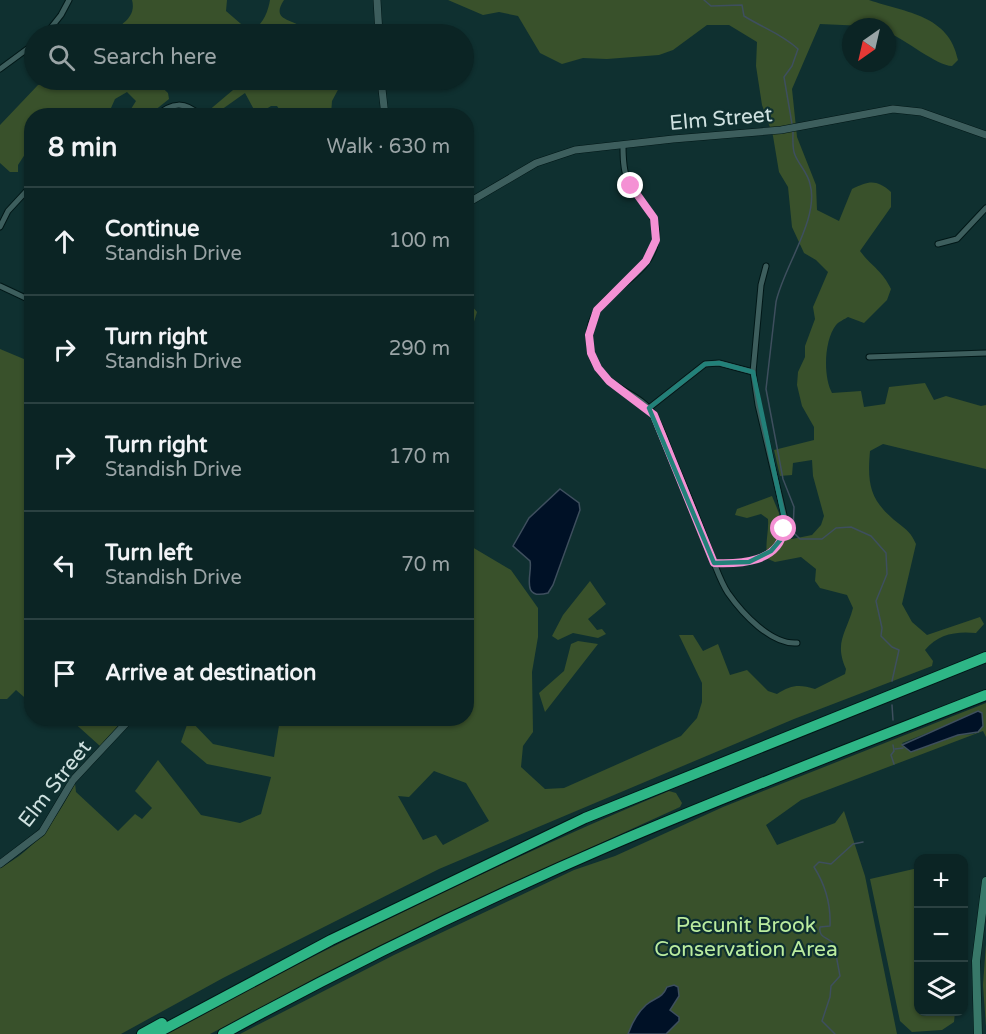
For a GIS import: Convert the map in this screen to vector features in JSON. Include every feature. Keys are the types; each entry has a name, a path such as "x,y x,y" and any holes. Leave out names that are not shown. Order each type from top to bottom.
{"highway":[{"path":"155,1034 214,1001 474,869 585,818 986,657"},
{"path":"223,1034 418,934 589,855 693,810 986,695"},
{"path":"142,1034 182,1012 214,1001"}],"main road":[{"path":"978,1033 976,957 986,881"}],"street":[{"path":"54,24 62,15 69,0"},
{"path":"377,0 378,24"},
{"path":"0,69 24,51"},
{"path":"382,90 384,108"},
{"path":"164,108 181,104 188,108"},
{"name":"Elm Street","path":"474,200 546,159 575,150 782,130 893,110 921,112 986,135"},
{"path":"622,145 627,178 654,218 656,240 646,261 597,310 590,326 590,344 594,360 602,374 649,408 657,421 714,563 729,594 746,613 777,639 797,643"},
{"path":"0,227 8,211 24,194"},
{"path":"938,244 957,239 986,208"},
{"path":"714,563 758,560 779,544 784,532 784,515 758,405 753,372 761,285 766,266"},
{"path":"0,286 24,297"},
{"path":"869,357 986,353"},
{"path":"649,408 705,364 726,364 753,372"},
{"name":"Elm Street","path":"0,864 42,832 74,780 124,726"}],"highlighted area":[{"path":"719,363 753,372 785,523 782,538 771,551 749,562 714,563 649,408 705,364"}],"green space":[{"path":"132,0 227,0 226,11 241,24 122,24 130,17"},
{"path":"270,0 284,0 280,12 284,18 297,24 260,24 266,15"},
{"path":"448,0 869,0 924,18 946,33 958,60 952,66 938,62 896,36 896,18 842,18 842,25 820,24 792,89 797,137 816,185 817,210 839,221 852,189 863,184 877,183 891,192 891,207 860,251 884,277 891,289 887,300 864,323 848,317 837,324 832,332 827,349 826,368 832,393 861,391 864,407 885,404 889,387 925,383 934,400 946,396 981,406 986,405 986,469 883,444 870,451 869,463 870,483 876,500 908,532 916,544 902,604 912,622 927,635 980,617 984,624 976,633 948,635 936,640 925,650 933,661 932,666 794,719 439,869 223,978 121,1034 0,1034 0,868 24,852 44,832 61,809 75,783 76,792 118,831 135,814 142,819 152,808 135,791 158,760 201,815 240,823 261,814 271,777 207,764 181,742 187,726 196,726 213,744 274,757 279,726 474,726 474,548 511,570 538,608 538,637 532,672 533,732 523,746 521,767 545,789 564,788 681,736 697,718 702,702 702,683 679,635 693,635 703,651 718,644 730,675 747,670 768,691 777,694 795,686 815,689 845,674 841,645 853,608 847,595 820,588 815,581 816,569 801,557 775,562 768,559 766,549 768,519 761,514 747,518 735,515 737,509 772,496 779,513 778,533 792,539 812,535 821,525 824,516 813,476 812,460 793,463 792,475 780,476 774,450 814,440 814,427 802,406 797,385 798,372 805,357 805,346 815,319 813,307 828,272 816,260 804,253 792,227 788,187 779,172 773,136 762,105 756,66 757,42 729,25 707,25 673,50 659,55 607,59 583,58 562,64 540,53 518,16 499,12 483,15","holes":["434,771 466,783 489,821 443,845 436,835 423,840 398,796 409,797"]},
{"path":"33,90 165,90 168,93 169,99 158,108 132,108 136,101 127,92 115,99 111,108 24,108 24,156 18,165 18,172 10,172 0,163 0,125"},
{"path":"233,90 338,90 332,101 332,108 271,106 253,108 245,93 224,108 212,108"},
{"path":"0,349 24,359 24,697 16,690 7,699 0,699"},
{"path":"590,581 606,604 588,619 597,630 602,629 606,634 598,638 573,633 558,640 552,636 563,615"},
{"path":"578,641 598,644 545,712 539,693 564,671 571,644"},
{"name":"Pecunit Brook Conservation Area","path":"986,703 986,737 983,731 801,800 766,825 777,845 835,823 844,811 865,876 897,1034 659,1034 636,1017 628,1034 240,1034 394,955 574,870 615,856 723,807","holes":["983,715 983,726 974,734 958,735 911,752 902,743 963,719"]},
{"path":"78,726 118,726 100,746"},
{"path":"669,791 676,793 682,803 680,807 436,918 210,1034 163,1034 413,907 540,847"},
{"path":"914,869 914,1016 955,1016 954,1022 942,1030 912,1032 900,1021 870,879"},
{"path":"986,943 986,1027 983,985"}],"water":[{"path":"560,489 579,503 580,510 553,585 548,593 533,593 529,584 530,561 513,546 529,518"},
{"path":"978,711 982,713 983,726 978,732 958,735 911,752 902,745"},
{"path":"674,985 678,987 679,996 670,1010 679,1017 679,1021 666,1034 628,1034 635,1018 643,1008 661,996 667,987"}],"waterway":[{"path":"704,0 711,6 742,5 744,16 779,35 798,49 792,66 784,77 792,124"},
{"path":"793,132 794,152 809,180 812,197 805,227 776,302 766,389 783,479 794,507 793,532 800,539 822,539 836,528 851,527 871,536 886,553 887,574 876,601 882,628 881,636 892,647 899,650 892,681"},
{"path":"892,705 893,720"},
{"path":"893,745 894,751 891,755 894,764"},
{"path":"895,749 903,748"},
{"path":"835,1034 822,1021 831,986 840,976 834,944 820,933 820,927 830,926 830,910 825,888 814,867 819,862 831,864 853,844 863,842"}],"route":[{"path":"631,186 654,218 656,240 654,248 638,271 608,296 597,310 589,335 594,360 609,381 649,408 654,415 714,563 758,560 779,544 784,529"}]}
